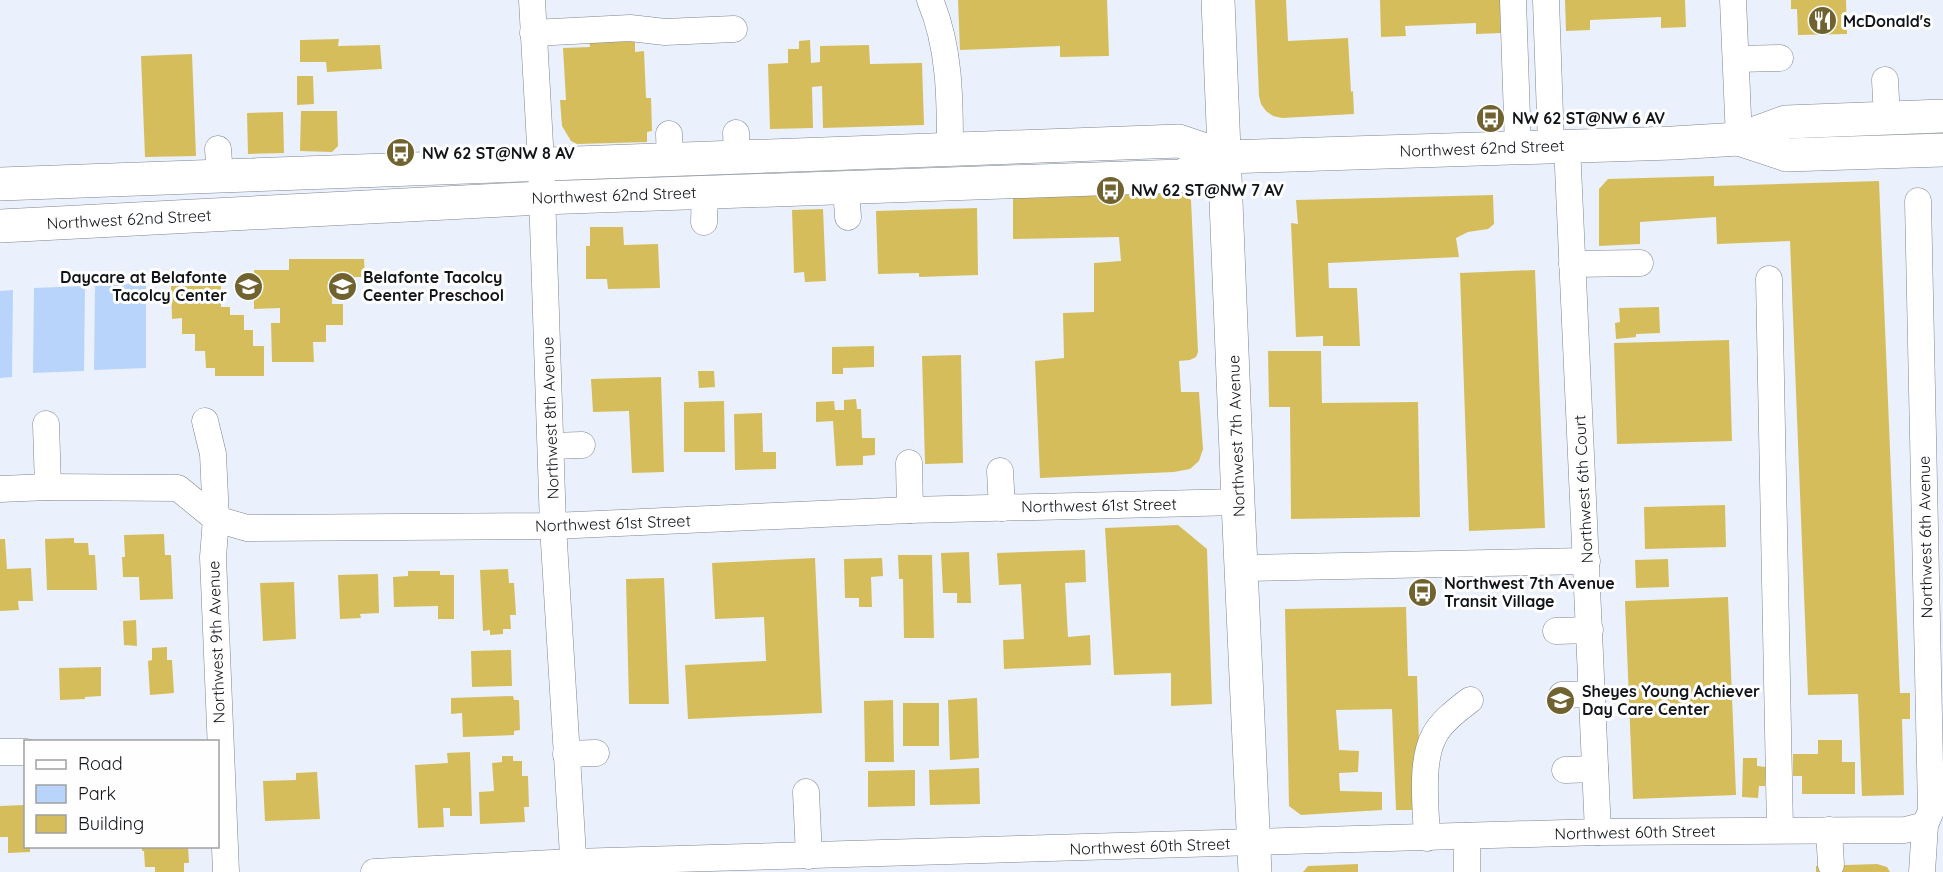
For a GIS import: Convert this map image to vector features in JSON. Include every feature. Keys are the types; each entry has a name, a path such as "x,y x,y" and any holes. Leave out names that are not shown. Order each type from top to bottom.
{"main road":[{"name":"Northwest 7th Avenue","path":"1218,0 1255,858"},
{"name":"Northwest 62nd Street","path":"0,184 219,162 541,163 669,147 737,145 950,149 1179,141 1226,157 1673,143 1739,139 1786,122 1943,116"},
{"name":"Northwest 62nd Street","path":"1739,139 1786,155 1943,150"},
{"name":"Northwest 62nd Street","path":"0,226 541,198 704,207 847,202 1181,176 1226,157"}],"street":[{"name":"Northwest 8th Avenue","path":"532,0 541,163 553,526 573,867"},
{"path":"930,0 936,14 950,85 950,149"},
{"path":"1513,0 1518,147"},
{"name":"Northwest 6th Court","path":"1546,0 1572,264 1598,832"},
{"path":"1733,0 1739,139"},
{"path":"533,33 630,28 665,32 734,29"},
{"path":"1736,59 1780,58"},
{"path":"1885,80 1887,118"},
{"name":"Northwest 6th Avenue","path":"1918,201 1931,811 1924,825 1922,872"},
{"path":"1572,264 1640,263"},
{"path":"1769,279 1780,830"},
{"name":"Northwest 9th Avenue","path":"206,421 213,454 216,519 213,558 219,740"},
{"path":"46,424 48,487"},
{"path":"551,446 582,445"},
{"path":"909,463 910,510"},
{"path":"999,471 1002,507"},
{"name":"Northwest 61st Street","path":"0,489 178,488 216,519 247,528 553,526 910,510 1238,502"},
{"path":"1242,568 1587,561"},
{"path":"1556,631 1590,630"},
{"path":"1562,695 1592,694"},
{"path":"1427,838 1425,769 1434,736 1452,715 1470,700"},
{"name":"Northwest 9th Avenue","path":"219,748 226,872"},
{"path":"0,752 24,752"},
{"path":"566,754 596,753"},
{"path":"1565,770 1595,769"},
{"path":"807,792 808,856"},
{"name":"Northwest 60th Street","path":"374,872 741,865 808,856 907,862 1255,858 1427,838 1467,836 1598,832 1905,830 1924,825"},
{"path":"1829,830 1831,865"},
{"path":"1467,836 1467,872"}],"green space":[{"path":"146,283 146,368 94,370 95,286"},
{"path":"85,286 84,371 33,373 34,288"},
{"path":"13,290 12,377 0,378 0,291"}],"building":[{"path":"958,0 1107,0 1109,56 1060,57 1060,46 960,50"},
{"path":"1255,0 1286,0 1288,41 1348,38 1354,114 1282,118 1266,111 1259,96"},
{"path":"1380,0 1500,0 1501,33 1476,34 1476,23 1405,26 1406,36 1381,37"},
{"path":"1565,0 1685,0 1686,27 1661,28 1661,17 1590,20 1590,30 1566,31"},
{"name":"McDonald's","path":"1791,0 1846,0 1847,34 1798,35 1797,9 1791,9"},
{"path":"635,37 635,52 644,51 646,98 651,98 652,131 647,132 647,142 577,144 571,141 562,126 560,100 566,100 563,48 590,47 589,39"},
{"path":"339,39 338,46 380,45 382,69 327,72 326,62 300,62 300,40"},
{"path":"810,40 811,63 820,62 820,46 869,45 870,64 922,63 924,125 823,128 822,86 812,87 813,128 770,129 768,64 788,63 788,49 799,49 799,41"},
{"path":"192,54 196,156 145,157 141,56"},
{"path":"297,76 313,76 314,104 297,105"},
{"path":"301,111 337,111 338,146 332,152 300,151"},
{"path":"283,112 284,153 248,154 247,113"},
{"path":"1714,176 1714,186 1879,181 1900,693 1910,693 1910,719 1902,719 1904,795 1862,796 1858,694 1808,695 1790,241 1717,244 1716,217 1640,222 1640,244 1599,246 1599,189 1608,179"},
{"path":"1183,193 1191,200 1198,352 1196,357 1190,360 1179,361 1181,392 1199,392 1203,449 1199,461 1190,469 1174,472 1040,478 1035,361 1064,358 1063,313 1094,312 1094,263 1121,261 1119,237 1013,239 1013,198"},
{"path":"1493,195 1494,224 1488,229 1468,232 1456,238 1459,257 1328,263 1329,288 1357,288 1360,346 1323,346 1323,336 1296,337 1291,223 1298,224 1296,200"},
{"path":"977,208 978,275 919,277 919,273 878,274 876,211"},
{"path":"823,209 826,281 805,282 804,272 794,273 792,210"},
{"path":"590,227 623,227 624,245 658,244 660,288 608,289 607,279 586,279 586,246 590,246"},
{"path":"289,259 364,259 365,277 332,277 332,304 343,304 343,325 326,325 326,342 313,342 314,362 272,362 271,323 280,323 280,308 254,309 254,270 289,270"},
{"path":"1535,270 1545,528 1469,531 1460,273"},
{"path":"171,286 221,286 221,307 230,307 230,315 244,315 244,330 253,330 253,346 264,346 264,376 215,376 215,368 206,368 205,351 195,351 195,334 182,334 182,318 172,319"},
{"path":"1659,307 1660,333 1636,334 1636,337 1616,339 1615,323 1620,322 1619,308"},
{"path":"1729,340 1732,441 1617,444 1614,343"},
{"path":"874,346 874,367 843,368 843,374 832,374 832,347"},
{"path":"1268,351 1321,351 1322,403 1418,402 1420,517 1291,519 1290,407 1269,407"},
{"path":"961,355 963,463 925,464 922,356"},
{"path":"698,371 714,371 715,387 699,388"},
{"path":"661,377 664,472 632,473 629,411 593,412 591,379"},
{"path":"856,399 857,409 861,409 862,438 875,438 875,455 863,456 863,465 836,466 833,421 816,422 816,402 834,401 835,410 844,410 844,400"},
{"path":"724,401 725,452 684,452 684,402"},
{"path":"762,413 763,452 776,452 776,469 735,470 734,414"},
{"path":"1725,505 1726,547 1645,549 1644,507"},
{"path":"1178,525 1207,549 1212,704 1171,706 1171,673 1114,675 1105,528"},
{"path":"164,534 165,555 171,555 173,599 140,600 139,577 123,577 124,535"},
{"path":"74,538 74,543 88,543 89,555 95,555 97,590 47,590 45,539"},
{"path":"0,539 5,539 7,569 31,568 33,601 18,601 19,610 0,611"},
{"path":"1085,550 1086,582 1065,583 1068,637 1090,635 1091,665 1004,669 1003,640 1024,639 1021,584 999,585 997,553"},
{"path":"969,552 971,603 957,603 957,593 943,593 941,553"},
{"path":"898,555 932,555 934,638 904,638 903,579 899,579"},
{"path":"815,558 822,713 688,719 685,665 766,661 764,617 715,619 712,563"},
{"path":"882,558 883,576 871,577 872,607 859,607 859,598 845,598 844,559"},
{"path":"1668,559 1669,587 1636,588 1635,560"},
{"path":"508,569 509,583 514,583 516,615 510,615 511,629 503,629 503,634 490,635 490,630 483,631 480,570"},
{"path":"408,571 440,571 440,575 454,575 454,619 438,619 438,606 394,607 393,577 408,576"},
{"path":"378,574 379,613 360,614 361,618 340,619 338,575"},
{"path":"664,578 669,704 629,704 626,579"},
{"path":"294,582 296,639 263,641 260,583"},
{"path":"1728,597 1736,795 1633,799 1625,601"},
{"path":"1406,607 1408,676 1417,676 1421,810 1396,810 1392,709 1336,710 1339,750 1359,751 1358,772 1339,773 1340,791 1382,792 1382,810 1301,815 1289,806 1285,609"},
{"path":"136,620 137,646 124,645 123,621"},
{"path":"167,647 167,660 172,660 174,693 150,695 148,661 152,660 152,648"},
{"path":"511,650 512,686 472,687 471,651"},
{"path":"101,667 101,696 60,700 59,668"},
{"path":"513,696 514,700 519,700 520,730 514,731 514,735 463,737 462,713 451,714 451,698"},
{"path":"977,698 979,758 950,760 948,700"},
{"path":"893,700 894,762 865,762 864,701"},
{"path":"903,703 939,703 939,746 903,746"},
{"path":"1818,740 1842,740 1842,762 1855,762 1855,794 1802,794 1802,776 1793,776 1793,754 1818,754"},
{"path":"470,752 472,816 450,816 450,808 443,808 444,827 418,828 415,765 448,763 447,753"},
{"path":"502,756 513,756 513,761 522,761 522,776 528,776 529,807 524,807 525,822 480,824 479,792 494,791 492,763 502,762"},
{"path":"1743,758 1757,758 1757,766 1766,767 1765,786 1759,786 1758,798 1742,797"},
{"path":"979,768 980,804 930,805 929,770"},
{"path":"915,770 915,806 868,807 868,771"},
{"path":"317,772 320,819 265,821 263,781 296,780 296,773"},
{"path":"24,805 24,848 30,848 30,852 8,853 8,837 0,837 0,806"},
{"path":"142,848 188,848 189,863 184,863 184,872 155,872 155,867 145,867 144,851"},
{"path":"1358,864 1358,872 1303,872 1308,866"},
{"path":"1877,864 1887,867 1890,872 1816,872 1816,866"}],"place":[{"name":"McDonald's","path":"1822,21"},
{"name":"NW 62 ST@NW 6 AV","path":"1491,118"},
{"name":"NW 62 ST@NW 8 AV","path":"401,153"},
{"name":"NW 62 ST@NW 7 AV","path":"1110,190"},
{"name":"Daycare at Belafonte Tacolcy Center","path":"248,286"},
{"name":"Belafonte Tacolcy Ceenter Preschool","path":"342,286"},
{"name":"Northwest 7th Avenue Transit Village","path":"1423,592"},
{"name":"Sheyes Young Achiever Day Care Center","path":"1561,700"}]}
